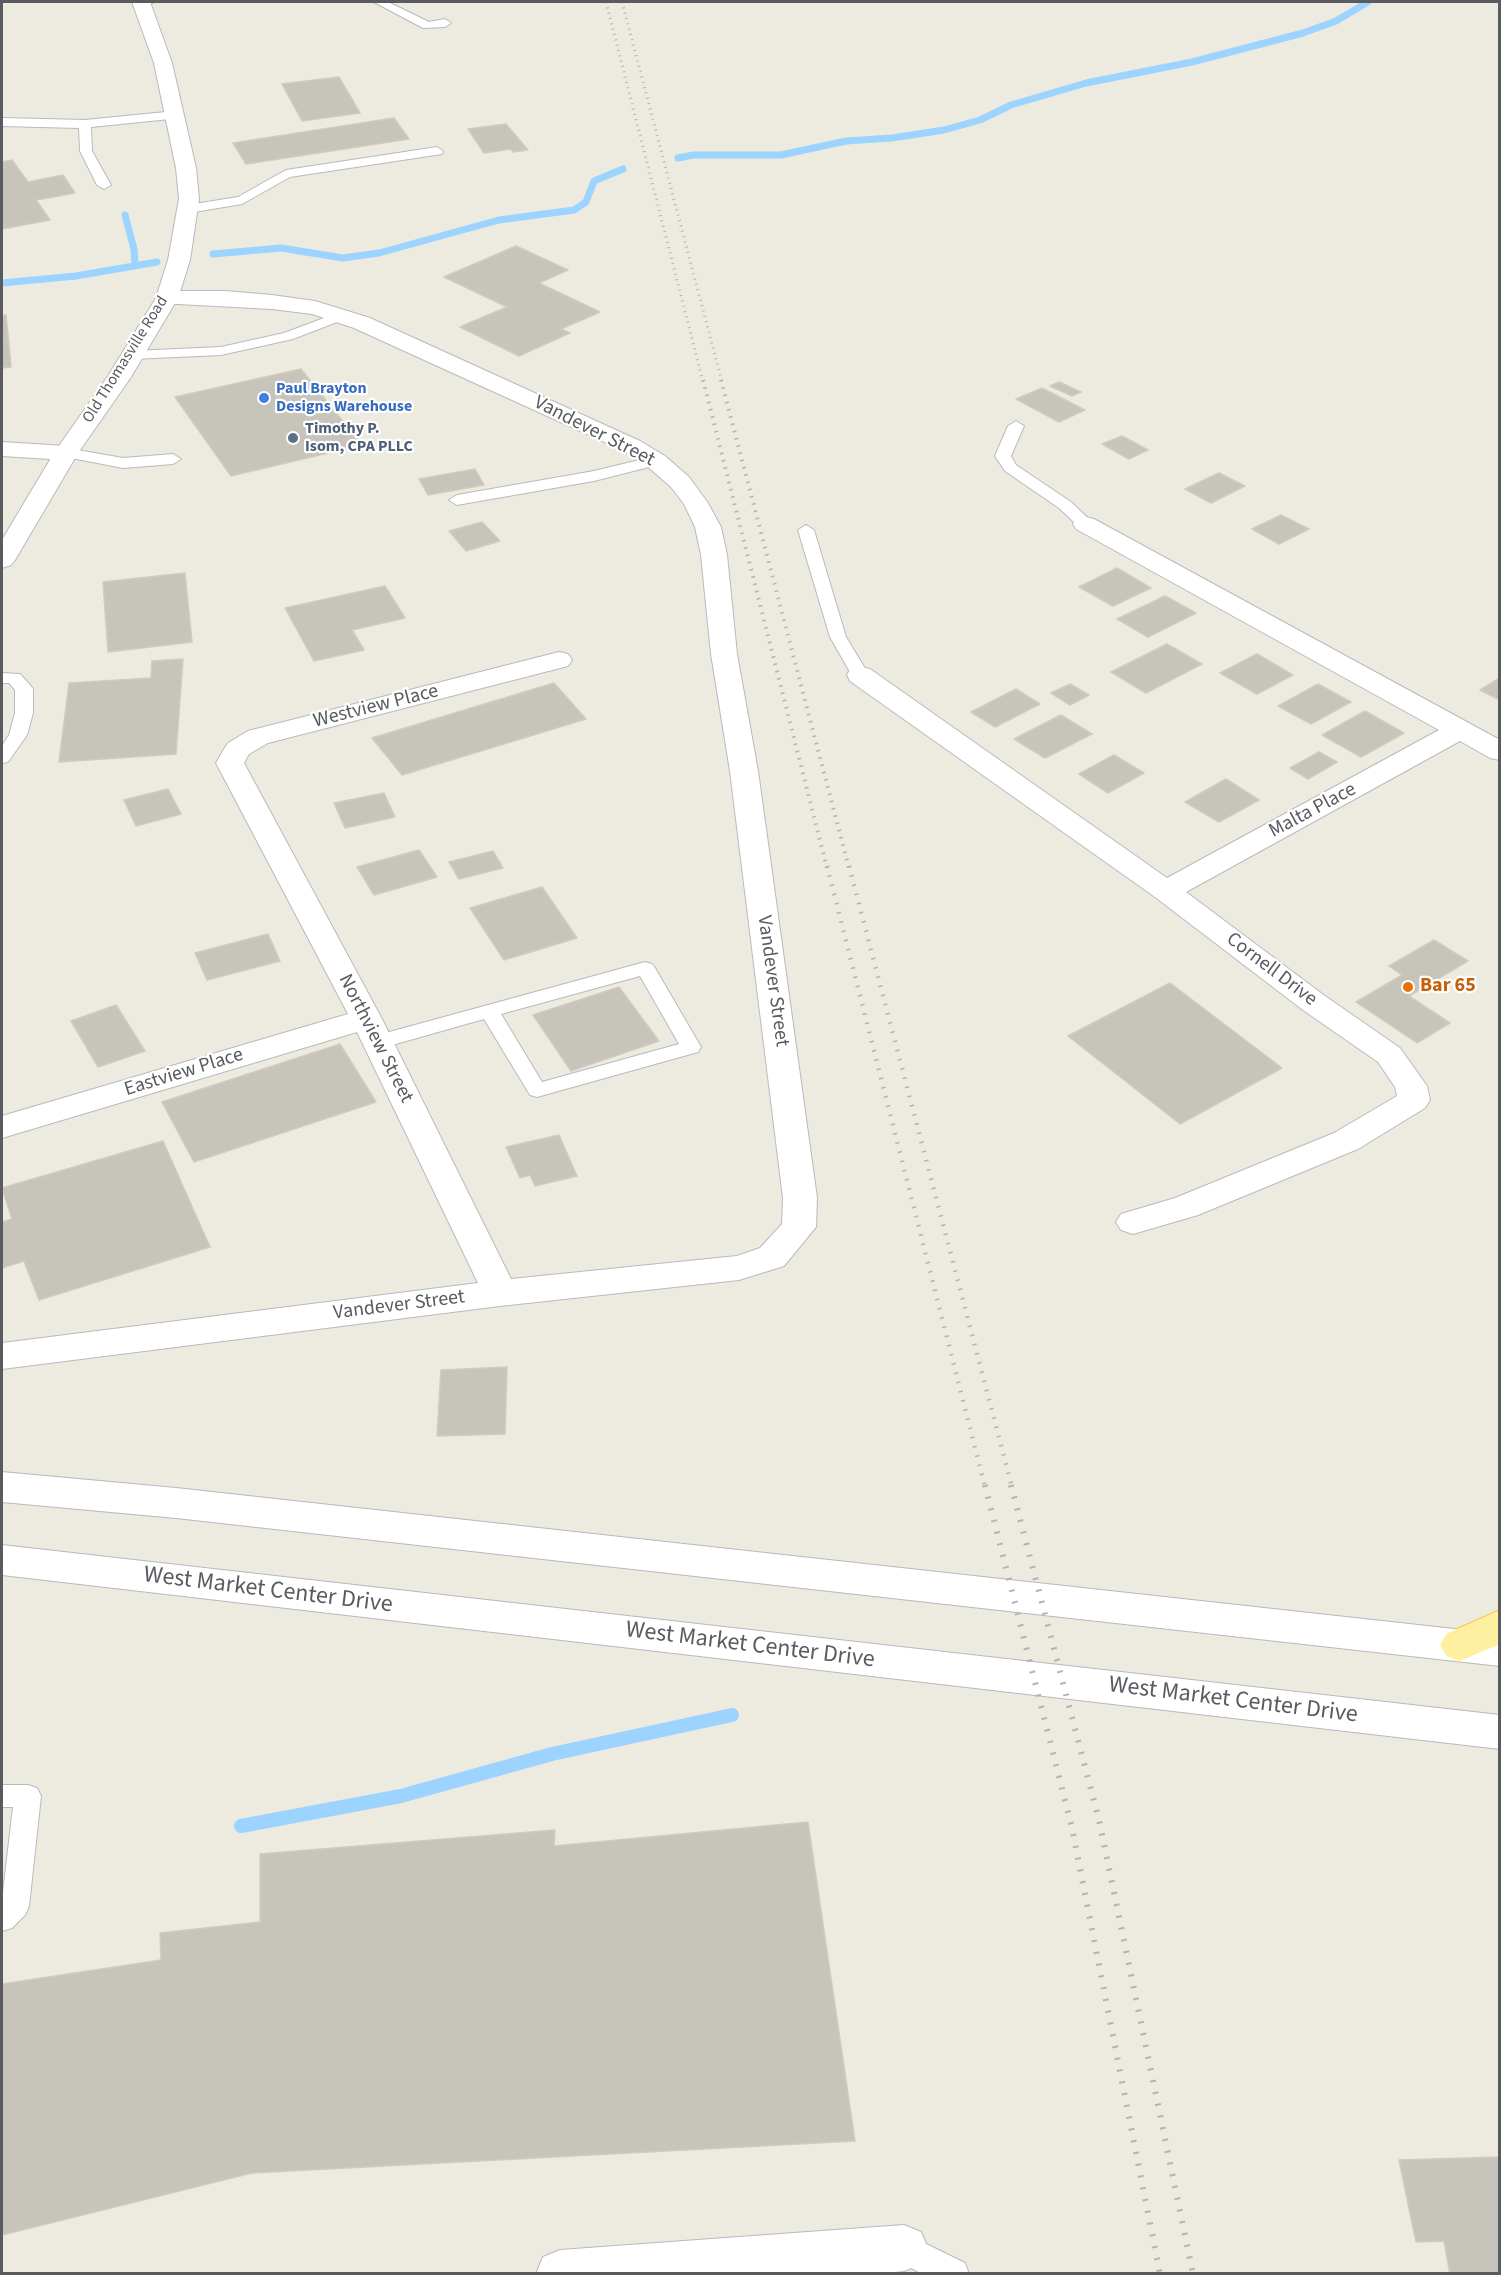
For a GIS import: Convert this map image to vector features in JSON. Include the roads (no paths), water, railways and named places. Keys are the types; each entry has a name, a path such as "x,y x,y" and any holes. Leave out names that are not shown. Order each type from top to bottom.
{"main road":[{"path":"1460,1645 1500,1626"}],"street":[{"name":"Old Thomasville Road","path":"2,560 66,453 167,298 179,260 188,209 186,168 163,63 141,2"},
{"name":"Vandever Street","path":"2,1356 500,1293 740,1268 772,1257 799,1227 800,1198 744,771 724,654 714,555 708,527 696,503 680,482 656,461 603,432 362,323 315,308 272,302 167,298"},
{"path":"2,449 66,453"},
{"path":"1085,524 1500,752"},
{"name":"Westview Place","path":"243,789 230,763 238,748 258,737 559,660"},
{"name":"Cornell Drive","path":"860,675 1166,891 1314,1003 1389,1055 1411,1086 1414,1101 1346,1141 1186,1207 1133,1222"},
{"name":"Malta Place","path":"1166,891 1460,730"},
{"name":"Northview Street","path":"243,789 372,1030 500,1293"},
{"name":"Eastview Place","path":"2,1127 372,1030"},
{"path":"2,1487 176,1503 1500,1650"},
{"name":"West Market Center Drive","path":"2,1560 1480,1730 1500,1745"},
{"path":"560,2274 904,2248"}],"lane":[{"path":"141,2 148,2"},
{"path":"380,2 427,26 445,24"},
{"path":"2,122 85,124 176,115"},
{"path":"85,124 86,151 104,185"},
{"path":"188,209 242,200 286,174 437,151"},
{"path":"132,355 221,351 288,336 340,316"},
{"path":"1016,426 1003,456 1010,468 1065,506 1085,524"},
{"path":"66,453 123,463 173,459"},
{"path":"456,500 594,477 656,461"},
{"path":"806,530 838,637 860,675"},
{"path":"2,678 14,678 24,689 24,713 18,735 2,758"},
{"path":"372,1030 490,1012 645,968 691,1047 537,1090 490,1012"},
{"path":"2,1796 28,1796 15,1906 2,1919"},
{"path":"904,2248 954,2274"}],"waterway":[{"path":"678,158 693,155 781,155 846,141 892,138 944,130 980,120 1011,105 1086,83 1192,62 1303,33 1336,21 1368,2"},
{"path":"213,254 281,248 343,258 379,253 499,220 574,210 586,202 594,181 623,169"},
{"path":"125,215 134,249 135,265"},
{"path":"2,283 76,276 157,262"},
{"path":"241,1826 401,1796 552,1754 732,1715"}],"railway":[{"path":"606,2 703,382"},
{"path":"622,2 722,382"},
{"path":"703,380 827,868"},
{"path":"721,380 849,868"},
{"path":"827,866 985,1487"},
{"path":"849,866 1012,1487"},
{"path":"985,1485 1072,1828 1160,2274"},
{"path":"1011,1485 1099,1820 1193,2274"}],"place":[{"name":"Paul Brayton Designs Warehouse","path":"264,398"},
{"name":"Timothy P. Isom, CPA PLLC","path":"293,438"},
{"name":"Bar 65","path":"1408,987"}]}
